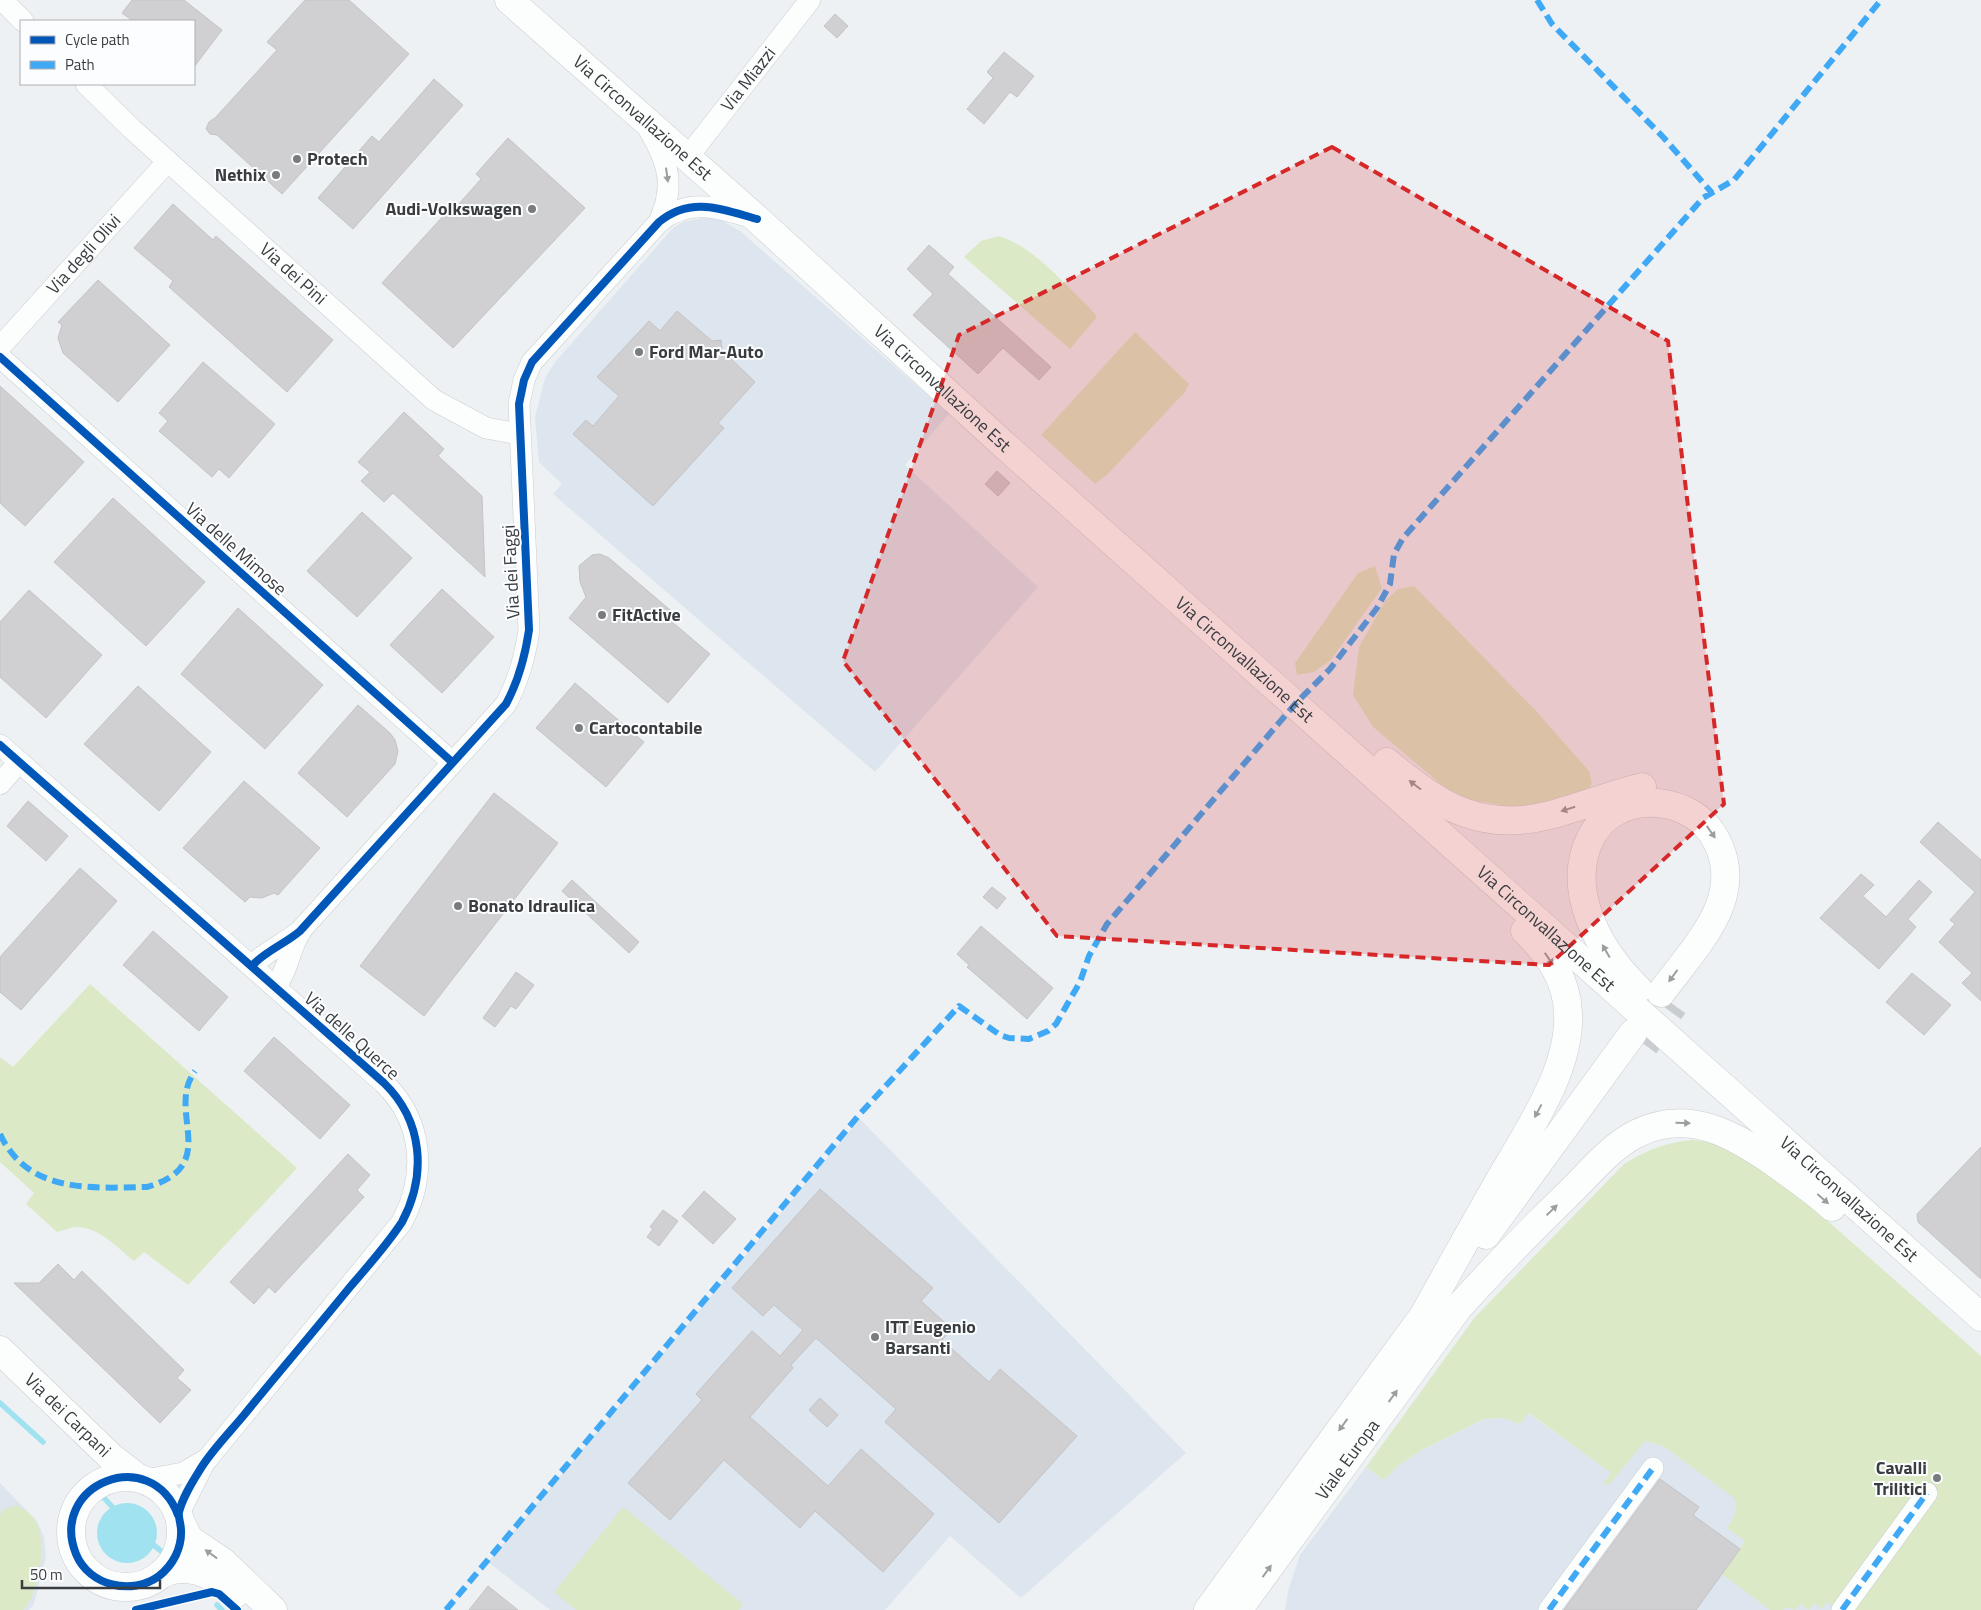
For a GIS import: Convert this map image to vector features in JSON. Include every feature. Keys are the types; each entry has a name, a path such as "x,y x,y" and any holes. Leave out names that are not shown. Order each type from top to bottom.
{"main road":[{"name":"Via Circonvallazione Est","path":"509,0 757,219 992,434 1974,1310"},
{"path":"1265,676 1296,692 1345,725 1430,796 1453,809 1478,818 1501,821 1533,818 1614,794 1655,786 1678,788 1710,805 1726,821 1737,843 1743,870 1742,893 1738,910 1729,928 1667,999 1713,920 1721,902 1726,872 1724,858 1717,840 1701,820 1675,805 1652,802 1637,805 1616,813 1600,826 1592,837 1584,858 1582,878 1587,907 1595,930 1607,954 1620,971 1763,1104 1818,1171"},
{"path":"1332,736 1433,847 1541,947 1559,974 1567,1001 1566,1042 1550,1087 1424,1315"},
{"path":"1424,1315 1639,1039 1458,1308"},
{"path":"1458,1308 1514,1247 1622,1144 1647,1129 1683,1122 1720,1130 1754,1149 1813,1190 1875,1244 1974,1310"},
{"name":"Viale Europa","path":"1238,1610 1458,1308"},
{"name":"Viale Europa","path":"1208,1610 1424,1315"},
{"name":"Via dei Carpani","path":"0,1350 111,1457 141,1479"},
{"name":"Via dei Carpani","path":"0,1372 84,1454 91,1468 92,1489"},
{"path":"251,1610 225,1584 206,1573 182,1569 160,1575 138,1585 113,1585 92,1574 81,1562 74,1548 72,1525 78,1505 92,1489 110,1479 124,1477 141,1479 163,1491 172,1502 191,1540 223,1562 273,1610"},
{"path":"160,1575 172,1563 179,1547 179,1518"}],"street":[{"path":"2,0 22,20"},
{"name":"Via Miazzi","path":"687,158 810,0"},
{"name":"Via dei Pini","path":"87,85 168,161 434,400 486,428 519,434"},
{"name":"Via dei Faggi","path":"640,115 663,155 668,175 668,196 659,222"},
{"name":"Via degli Olivi","path":"0,347 168,161"},
{"name":"Via dei Faggi","path":"275,987 285,973 297,937 306,925 506,704 518,683 525,657 529,630 519,404 524,380 532,362 659,222 674,211 692,207 715,208 757,219"},
{"name":"Via delle Mimose","path":"0,357 452,762"},
{"name":"Via delle Querce","path":"0,745 384,1083 403,1104 416,1141 418,1159 416,1188 411,1206 398,1229 209,1458 191,1486 179,1518"},
{"path":"0,784 19,762"},
{"name":"Via dei Faggi","path":"252,966 263,956 287,942 306,925"},
{"name":"Via delle Querce","path":"141,1479 163,1478 187,1472 209,1458"},
{"path":"1549,1610 1653,1468"},
{"path":"1842,1610 1927,1494"}],"highlighted area":[{"path":"1332,147 1668,341 1724,804 1549,965 1057,936 843,661 959,335"}],"shaded area":[{"path":"707,217 721,220 740,231 949,414 905,465 1038,587 875,772 553,494 562,484 539,462 535,417 545,378 556,361 673,228 683,222"},
{"name":"ITT Eugenio Barsanti","path":"860,1119 1186,1453 1021,1598 950,1536 885,1610 550,1610 488,1562"},
{"path":"1528,1413 1612,1473 1603,1484 1645,1441 1663,1446 1735,1498 1738,1505 1736,1513 1727,1528 1839,1610 1285,1610 1288,1591 1300,1555 1366,1467 1384,1480 1399,1465 1420,1451 1484,1419 1503,1418 1520,1424"},
{"path":"0,1483 37,1521 44,1537 46,1557 34,1604 29,1610 0,1610"}],"green space":[{"path":"999,236 1012,241 1036,257 1058,276 1097,317 1070,349 964,257 981,241"},
{"path":"1135,332 1189,384 1185,392 1107,475 1095,484 1041,435"},
{"path":"1375,566 1382,588 1331,660 1314,672 1297,675 1295,663 1358,573"},
{"path":"1414,586 1537,712 1589,771 1592,784 1584,794 1533,811 1456,797 1373,727 1353,695 1359,647 1385,601 1398,589"},
{"path":"90,984 297,1168 188,1285 144,1252 134,1261 108,1239 93,1230 76,1227 57,1232 26,1204 34,1193 0,1162 0,1057 13,1067"},
{"path":"1693,1140 1714,1143 1742,1154 1788,1186 1981,1356 1981,1610 1839,1610 1827,1602 1822,1609 1814,1603 1809,1610 1800,1604 1795,1610 1785,1607 1783,1610 1770,1610 1722,1574 1745,1541 1727,1528 1736,1510 1734,1498 1663,1446 1645,1441 1609,1485 1603,1484 1611,1473 1529,1413 1520,1424 1503,1418 1484,1419 1420,1451 1399,1465 1384,1480 1366,1467 1475,1317 1624,1164 1641,1154 1657,1148"},
{"path":"17,1505 33,1517 38,1526 41,1538 41,1551 38,1578 29,1602 23,1610 0,1610 0,1515 3,1510"},
{"path":"623,1507 743,1604 739,1610 576,1610 554,1592"}],"water":[{"path":"127,1503 144,1508 152,1516 157,1533 152,1550 144,1558 127,1563 110,1558 102,1550 97,1533 102,1516 110,1508"}],"building":[{"path":"132,0 184,0 222,30 195,66 195,20 132,20 122,13"},
{"path":"305,0 349,0 409,54 282,194 217,135 210,134 206,129 209,122 215,118 277,50 267,42"},
{"path":"835,14 848,26 837,38 824,26"},
{"path":"1004,52 1034,76 1017,97 1010,92 984,124 967,109 993,78 987,72"},
{"path":"434,79 463,105 353,229 318,198 372,136 379,142"},
{"path":"508,138 585,208 453,348 382,283 456,202 458,205 481,179 476,174"},
{"path":"173,204 213,240 216,236 333,340 287,392 169,287 173,281 134,248"},
{"path":"929,245 954,267 948,274 1051,367 1039,380 1003,348 978,374 913,315 933,294 907,269"},
{"path":"98,280 170,345 118,402 63,353 58,338 62,325 58,322"},
{"path":"677,311 712,341 721,340 722,350 755,382 718,423 724,428 653,506 573,434 586,420 593,426 619,396 597,377 649,321 660,331"},
{"path":"203,362 275,424 229,478 219,469 212,477 159,431 168,421 159,413"},
{"path":"0,386 84,462 25,526 0,503"},
{"path":"404,412 444,449 438,456 482,496 485,577 393,493 384,502 361,481 370,472 358,462"},
{"path":"997,471 1010,483 998,496 985,484"},
{"path":"113,498 205,582 146,646 54,562"},
{"path":"362,512 412,558 357,617 307,571"},
{"path":"600,554 609,558 676,615 671,621 710,654 668,703 569,618 586,597 580,582 579,566 592,555"},
{"path":"442,589 494,637 442,693 390,645"},
{"path":"29,590 102,655 46,718 0,677 0,622"},
{"path":"238,608 323,685 265,749 181,674"},
{"path":"575,683 644,742 606,787 536,728"},
{"path":"138,686 211,752 159,811 84,744"},
{"path":"358,705 390,733 395,740 398,751 395,764 347,817 298,773"},
{"path":"244,781 320,848 278,895 274,893 262,898 250,897 245,902 183,848"},
{"name":"Bonato Idraulica","path":"494,793 558,843 424,1016 360,966"},
{"path":"28,801 68,836 46,861 7,826"},
{"path":"1938,822 1981,860 1981,1001 1962,983 1972,973 1939,942 1955,924 1950,920 1975,892 1920,842"},
{"path":"80,868 117,901 21,1010 0,992 0,957"},
{"path":"1861,874 1874,885 1863,896 1886,917 1919,880 1932,892 1908,919 1916,927 1879,969 1820,918"},
{"path":"572,880 639,942 629,953 562,891"},
{"path":"992,887 1006,898 997,909 983,897"},
{"path":"981,926 1053,988 1027,1019 967,967 969,965 957,954"},
{"path":"153,931 228,997 199,1031 123,965"},
{"path":"516,972 534,985 516,1009 511,1006 495,1027 483,1018"},
{"path":"1912,973 1951,1005 1924,1035 1886,1002"},
{"path":"274,1037 350,1105 320,1139 244,1071"},
{"path":"1981,1147 1981,1279 1918,1222 1917,1214"},
{"path":"348,1154 370,1175 357,1190 364,1197 275,1293 269,1287 254,1304 230,1282"},
{"path":"820,1189 933,1288 921,1301 952,1329 942,1340 989,1382 1000,1369 1077,1436 999,1523 885,1422 896,1409 816,1338 791,1365 793,1368 750,1417 828,1486 861,1449 934,1514 883,1572 815,1511 800,1528 724,1460 670,1520 628,1483 702,1400 696,1394 752,1331 780,1356 803,1330 774,1305 763,1316 732,1288"},
{"path":"704,1191 736,1219 713,1244 682,1216"},
{"path":"663,1210 678,1221 659,1246 647,1237 653,1229 650,1227"},
{"path":"58,1264 74,1280 82,1271 184,1370 177,1378 191,1390 160,1423 14,1283 39,1283"},
{"path":"820,1398 838,1415 827,1427 809,1410"},
{"path":"1660,1479 1699,1507 1693,1515 1740,1549 1696,1610 1564,1610"},
{"path":"488,1586 518,1610 469,1610"}],"waterway":[{"path":"0,1403 43,1442"},
{"path":"105,1499 117,1512"},
{"path":"150,1542 161,1551"},
{"path":"217,1605 222,1610"}],"tunnel":[{"path":"1645,1045 1674,1005"}],"marked path":[{"path":"1537,0 1552,24 1664,138 1712,193"},
{"path":"446,1610 859,1115 959,1006 1000,1035 1009,1038 1029,1039 1048,1031 1056,1024 1080,982 1089,956 1107,924 1296,703 1330,669 1377,608 1390,584 1394,554 1403,538 1703,198 1734,180 1881,0"},
{"path":"0,1134 12,1154 27,1168 44,1177 63,1183 84,1186 105,1188 147,1187 170,1177 182,1165 188,1151 187,1087 195,1071"},
{"path":"1549,1610 1653,1468"},
{"path":"1842,1610 1927,1493"}],"cycle path":[{"path":"252,966 263,956 300,931 506,704 511,695 526,650 529,630 519,404 524,380 532,362 659,222 671,214 683,209 706,207 757,219"},
{"path":"0,357 452,762"},
{"path":"0,745 384,1083 397,1098 407,1114 413,1131 418,1167 410,1204 402,1222 377,1255 206,1461 188,1489 181,1506 179,1514 180,1543 176,1556 168,1567 159,1576 148,1582 124,1586 112,1584 91,1574 82,1565 76,1554 71,1529 76,1508 89,1492 106,1481 126,1477 147,1481 165,1493 178,1515"},
{"path":"136,1610 212,1592 219,1594 237,1610"}],"place":[{"name":"Protech","path":"297,159"},
{"name":"Nethix","path":"276,175"},
{"name":"Audi-Volkswagen","path":"532,209"},
{"name":"Ford Mar-Auto","path":"639,352"},
{"name":"FitActive","path":"602,615"},
{"name":"Cartocontabile","path":"579,728"},
{"name":"Bonato Idraulica","path":"458,906"},
{"name":"ITT Eugenio Barsanti","path":"875,1337"},
{"name":"Cavalli Trilitici","path":"1937,1478"}]}
